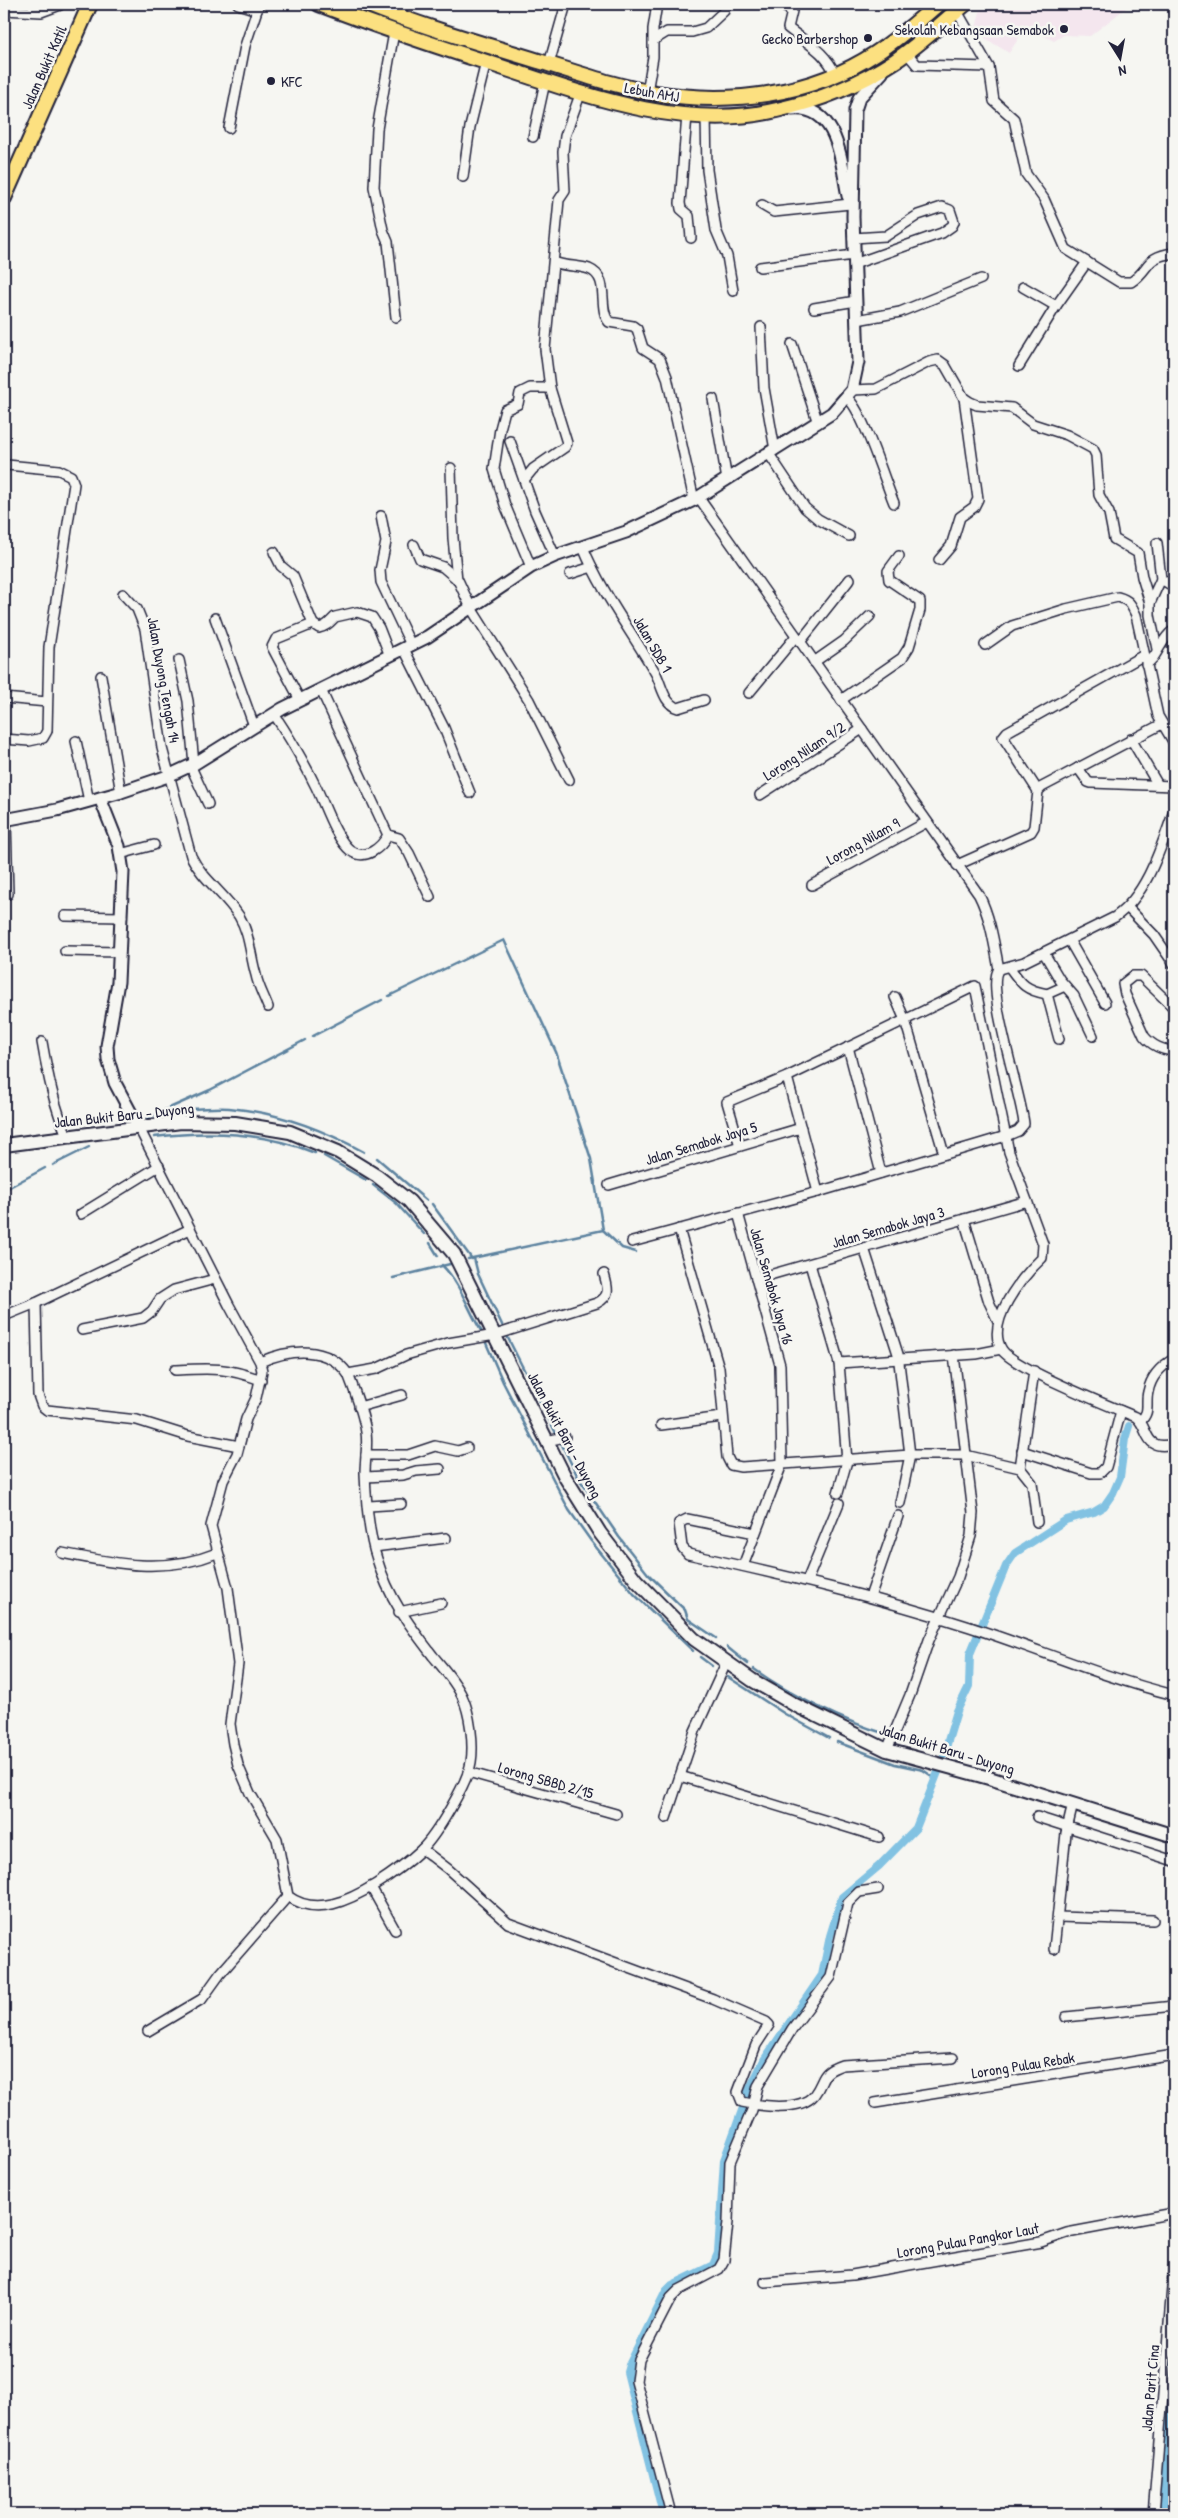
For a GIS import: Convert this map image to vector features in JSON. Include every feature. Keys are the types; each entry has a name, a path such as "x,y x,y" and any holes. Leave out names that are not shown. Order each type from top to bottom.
{"main road":[{"name":"Jalan Bukit Katil","path":"4,198 90,4"},
{"name":"Lebuh AMJ","path":"319,4 394,32 545,82 653,111 706,116 749,115 776,111 802,104 856,83 894,62 961,7"},
{"name":"Lebuh AMJ","path":"366,4 401,10 549,64 647,92 691,98 723,99 797,89 836,75 875,54 898,38 938,4"},
{"name":"Jalan Bukit Baru - Duyong","path":"4,1145 181,1122 235,1123 290,1132 338,1152 377,1176 409,1201 454,1254 495,1335 556,1439 565,1477 600,1533 636,1580 694,1638 726,1663 795,1705 887,1750 1073,1804 1174,1836"}],"street":[{"path":"4,10 41,12 60,4"},
{"path":"229,128 246,46 258,7 238,4"},
{"path":"549,64 566,4"},
{"path":"647,92 654,40 653,22 657,4"},
{"path":"654,40 667,32 692,32 706,28 724,10 726,4"},
{"path":"780,4 792,11 788,28 820,50 836,75"},
{"path":"961,7 989,67 994,101 1014,119 1026,174 1044,199 1066,249 1119,282 1131,282 1149,261 1161,255 1174,253"},
{"path":"394,32 377,129 374,187 383,230 388,242 396,317"},
{"path":"906,52 917,65 989,67"},
{"path":"463,177 470,127 486,62"},
{"path":"8,894 5,820 48,812 121,792 168,776 192,764 300,700 428,637 531,568 555,556 641,526 696,499 832,413 849,394 858,362 852,218 854,110 859,98 868,86 894,62"},
{"path":"533,137 545,82"},
{"path":"524,480 533,469 566,447 565,432 550,388 545,349 558,200 566,191 563,152 564,136 580,92"},
{"path":"776,111 808,109 820,116 829,125 836,138 852,218"},
{"path":"687,115 680,203 681,209 689,216 692,238"},
{"path":"706,116 707,170 715,221 727,256 733,291"},
{"path":"762,206 774,212 850,204"},
{"path":"760,267 854,260 942,233 952,226 953,216 950,210 942,206 918,215 886,236 853,238"},
{"path":"554,262 590,270 596,274 603,290 606,318 613,324 633,326 637,329 643,348 660,359 667,377 696,499 862,729 984,905 999,969 994,977 998,1012 1024,1121 1022,1128 1006,1136 818,1192 632,1242"},
{"path":"1018,366 1056,306 1087,262"},
{"path":"856,320 900,312 981,279"},
{"path":"1023,287 1056,306"},
{"path":"814,308 856,301"},
{"path":"761,326 764,388 772,452 806,508 818,519 849,536"},
{"path":"792,344 818,423"},
{"path":"849,394 876,390 929,362 938,360 945,365 964,398 978,499 974,507 960,517 951,546 940,560"},
{"path":"531,568 505,506 494,462 505,410 518,404 520,393 524,390 550,388"},
{"path":"849,394 861,418 894,503"},
{"path":"964,398 977,405 1012,408 1033,424 1067,435 1093,449 1096,455 1099,495 1109,513 1114,540 1138,553 1142,578 1150,603 1150,615 1157,649"},
{"path":"713,399 727,480"},
{"path":"510,441 555,556"},
{"path":"4,740 29,741 42,738 47,731 49,647 74,484 71,476 59,470 7,465"},
{"path":"451,468 452,538 458,580 471,608 529,700 569,780"},
{"path":"381,516 386,542 380,570 381,582 470,793"},
{"path":"1150,603 1161,578 1157,544"},
{"path":"414,545 420,559 443,567 458,580"},
{"name":"Jalan SDB 1","path":"583,547 592,567 657,676 669,703 678,708 704,700"},
{"path":"274,552 281,566 293,576 312,624 319,628 327,626 335,617 357,612 372,617 379,628 390,656"},
{"path":"841,700 892,667 902,658 909,647 920,610 920,601 890,580 888,571 899,556"},
{"path":"570,574 592,567"},
{"path":"1161,578 1174,587"},
{"path":"749,693 850,579"},
{"name":"Jalan Duyong Tengah 14","path":"123,594 137,609 145,629 168,776 191,856 196,866 223,895 239,917 249,940 259,985 268,1007"},
{"path":"985,645 1012,626 1066,609 1118,597 1131,602 1136,615 1145,660 1162,724 1174,742"},
{"path":"814,662 844,641 870,616"},
{"path":"215,618 254,726"},
{"path":"300,700 272,647 272,643 276,639 312,624"},
{"path":"957,864 1031,832 1034,827 1038,791 1002,737 1008,732 1145,660 1151,661 1166,636 1174,630"},
{"path":"180,660 188,701 192,764 208,804"},
{"path":"101,676 121,792"},
{"path":"321,690 388,835 399,838 409,853 430,897"},
{"path":"4,698 47,702"},
{"path":"274,714 294,743 320,795 323,807 349,850 358,854 372,852 383,845 388,835"},
{"path":"1038,791 1131,739 1162,724"},
{"name":"Lorong Nilam 9/2","path":"760,795 862,729"},
{"path":"1131,739 1158,785"},
{"path":"76,741 94,799 120,854 123,872 118,982 107,1046 108,1059 115,1083 215,1279 260,1362 261,1380 246,1419 232,1466 223,1481 211,1526 228,1588 238,1664 230,1724 233,1744 238,1765 250,1793 277,1839 288,1896"},
{"path":"1078,768 1088,782 1091,783 1174,786"},
{"path":"999,969 1010,968 1044,953 1128,908 1143,885 1174,811"},
{"name":"Lorong Nilam 9","path":"812,885 926,822"},
{"path":"1164,838 1174,842"},
{"path":"120,854 154,845"},
{"path":"1128,908 1154,935 1174,964"},
{"path":"65,916 122,917"},
{"path":"1070,940 1105,1003"},
{"path":"65,950 120,952"},
{"path":"1044,953 1065,986 1074,996 1093,1036"},
{"path":"1010,968 1020,982 1031,990 1047,994 1065,986"},
{"path":"1174,1008 1142,976 1133,976 1124,984 1125,994 1148,1042 1162,1048 1174,1050"},
{"path":"740,1146 727,1102 787,1077 975,986 1006,1136 1043,1244 1042,1258 1026,1272 998,1321"},
{"path":"1047,994 1059,1039"},
{"path":"895,996 905,1020 944,1154"},
{"path":"42,1042 48,1081 68,1138"},
{"path":"848,1048 881,1173"},
{"path":"787,1077 818,1192"},
{"name":"Jalan Semabok Jaya 5","path":"609,1185 801,1128"},
{"path":"81,1214 159,1166"},
{"name":"Jalan Semabok Jaya 3","path":"756,1279 1027,1201"},
{"name":"Jalan Semabok Jaya 16","path":"738,1214 780,1365 782,1464"},
{"path":"964,1220 989,1302 998,1321 1001,1349 1010,1358 1034,1372 1140,1421 1149,1440 1161,1445 1174,1444"},
{"path":"4,1316 36,1304 190,1229"},
{"path":"679,1229 719,1368 722,1417 727,1457 731,1465 741,1467 910,1456 965,1455 1020,1468 1032,1483 1036,1522"},
{"path":"864,1248 898,1359 910,1456 900,1503"},
{"path":"807,1581 838,1498 848,1461 839,1363 810,1264"},
{"path":"348,1374 376,1369 406,1355 448,1343 495,1335 602,1301 608,1292 604,1274"},
{"path":"82,1330 143,1318 152,1311 160,1298 174,1290 215,1279"},
{"path":"36,1304 38,1395 42,1406 48,1410 137,1420 188,1436 239,1446"},
{"path":"839,1363 954,1355 1001,1349"},
{"path":"260,1362 288,1352 307,1350 333,1360 342,1366 348,1374 366,1432 366,1477 374,1547 385,1584 399,1612 461,1694 467,1715 471,1745 471,1763 468,1772 439,1826 422,1849 404,1865 347,1900 324,1905 305,1904 288,1896"},
{"path":"887,1750 917,1676 929,1640 958,1577 973,1524 954,1355"},
{"path":"1140,1421 1147,1409 1148,1390 1152,1380 1158,1370 1174,1359"},
{"path":"175,1370 215,1368 235,1370 261,1380"},
{"path":"1020,1468 1034,1372"},
{"path":"359,1407 402,1395"},
{"path":"1022,1451 1091,1473 1100,1473 1106,1467 1121,1411"},
{"path":"662,1425 722,1417"},
{"path":"366,1455 408,1455 436,1446 458,1451 467,1448"},
{"path":"743,1566 782,1464"},
{"path":"366,1477 403,1475 416,1471 440,1469"},
{"path":"369,1506 400,1504"},
{"path":"870,1597 898,1516"},
{"path":"755,1533 687,1519 679,1523 682,1547 685,1553 870,1597 971,1627 1174,1695"},
{"path":"374,1547 446,1538"},
{"path":"62,1553 120,1563 164,1566 197,1561 218,1553"},
{"path":"399,1612 441,1603"},
{"path":"666,1818 695,1730 726,1663"},
{"name":"Lorong SBBD 2/15","path":"468,1772 616,1814"},
{"path":"680,1776 879,1837"},
{"path":"1054,1949 1068,1825 1073,1804"},
{"path":"1037,1817 1068,1825 1174,1861"},
{"path":"422,1849 448,1869 508,1923 713,1998 766,2022 769,2025 756,2045 738,2092 749,2104 776,2107 809,2099 829,2069 842,2064 953,2058"},
{"path":"370,1887 395,1930"},
{"path":"671,2514 636,2380 637,2369 671,2298 679,2290 719,2269 724,2260 728,2231 730,2162 749,2104 770,2063 798,2021 831,1978 848,1903 859,1892 878,1889"},
{"path":"148,2031 202,1999 220,1974 288,1896"},
{"path":"1058,1917 1153,1920"},
{"path":"1066,2017 1174,2006"},
{"name":"Lorong Pulau Rebak","path":"875,2103 1174,2055"},
{"name":"Lorong Pulau Pangkor Laut","path":"765,2282 852,2274 1041,2242 1068,2232 1174,2214"},
{"name":"Jalan Parit Cina","path":"1153,2514 1174,2264"}],"shaded area":[{"name":"Sekolah Kebangsaan Semabok","path":"982,4 1131,4 1090,36 1064,35 1054,41 1026,27 1009,53 975,32"}],"waterway":[{"path":"389,996 504,940 556,1052 591,1159 603,1230 468,1259"},
{"path":"313,1036 382,1000"},
{"path":"147,1118 210,1090 305,1040"},
{"path":"163,1111 229,1108 264,1113 315,1129 364,1152"},
{"path":"154,1137 216,1133 236,1134 276,1141 315,1153"},
{"path":"53,1165 89,1147"},
{"path":"324,1156 366,1180"},
{"path":"377,1158 426,1200"},
{"path":"4,1190 45,1168"},
{"path":"373,1185 396,1203 424,1234"},
{"path":"432,1204 472,1259"},
{"path":"603,1230 622,1248 636,1252"},
{"path":"430,1243 438,1256"},
{"path":"474,1258 478,1274 504,1329"},
{"path":"393,1278 450,1264"},
{"path":"442,1265 460,1289 483,1334"},
{"path":"507,1336 578,1477 619,1537 648,1574 685,1610 688,1619 716,1638"},
{"path":"486,1343 503,1382 569,1510 591,1541 634,1594 693,1651"},
{"path":"944,1754 957,1711 969,1686 970,1654 1006,1566 1015,1553 1066,1520 1094,1512 1104,1506 1113,1493 1120,1477 1125,1439 1129,1426"},
{"path":"727,1647 748,1664"},
{"path":"700,1657 712,1666"},
{"path":"754,1669 768,1679 817,1706 869,1729 886,1734"},
{"path":"728,1677 785,1714 829,1738"},
{"path":"897,1739 932,1746"},
{"path":"837,1742 895,1764 923,1770 936,1779"},
{"path":"663,2514 627,2372 629,2365 666,2291 672,2285 713,2265 718,2253 724,2160 750,2088 764,2060 822,1975 830,1936 842,1897 879,1866 916,1828 938,1772"},
{"path":"1161,2514 1174,2359"}],"place":[{"name":"Sekolah Kebangsaan Semabok","path":"1064,29"},
{"name":"Gecko Barbershop","path":"868,38"},
{"name":"KFC","path":"271,81"}]}
